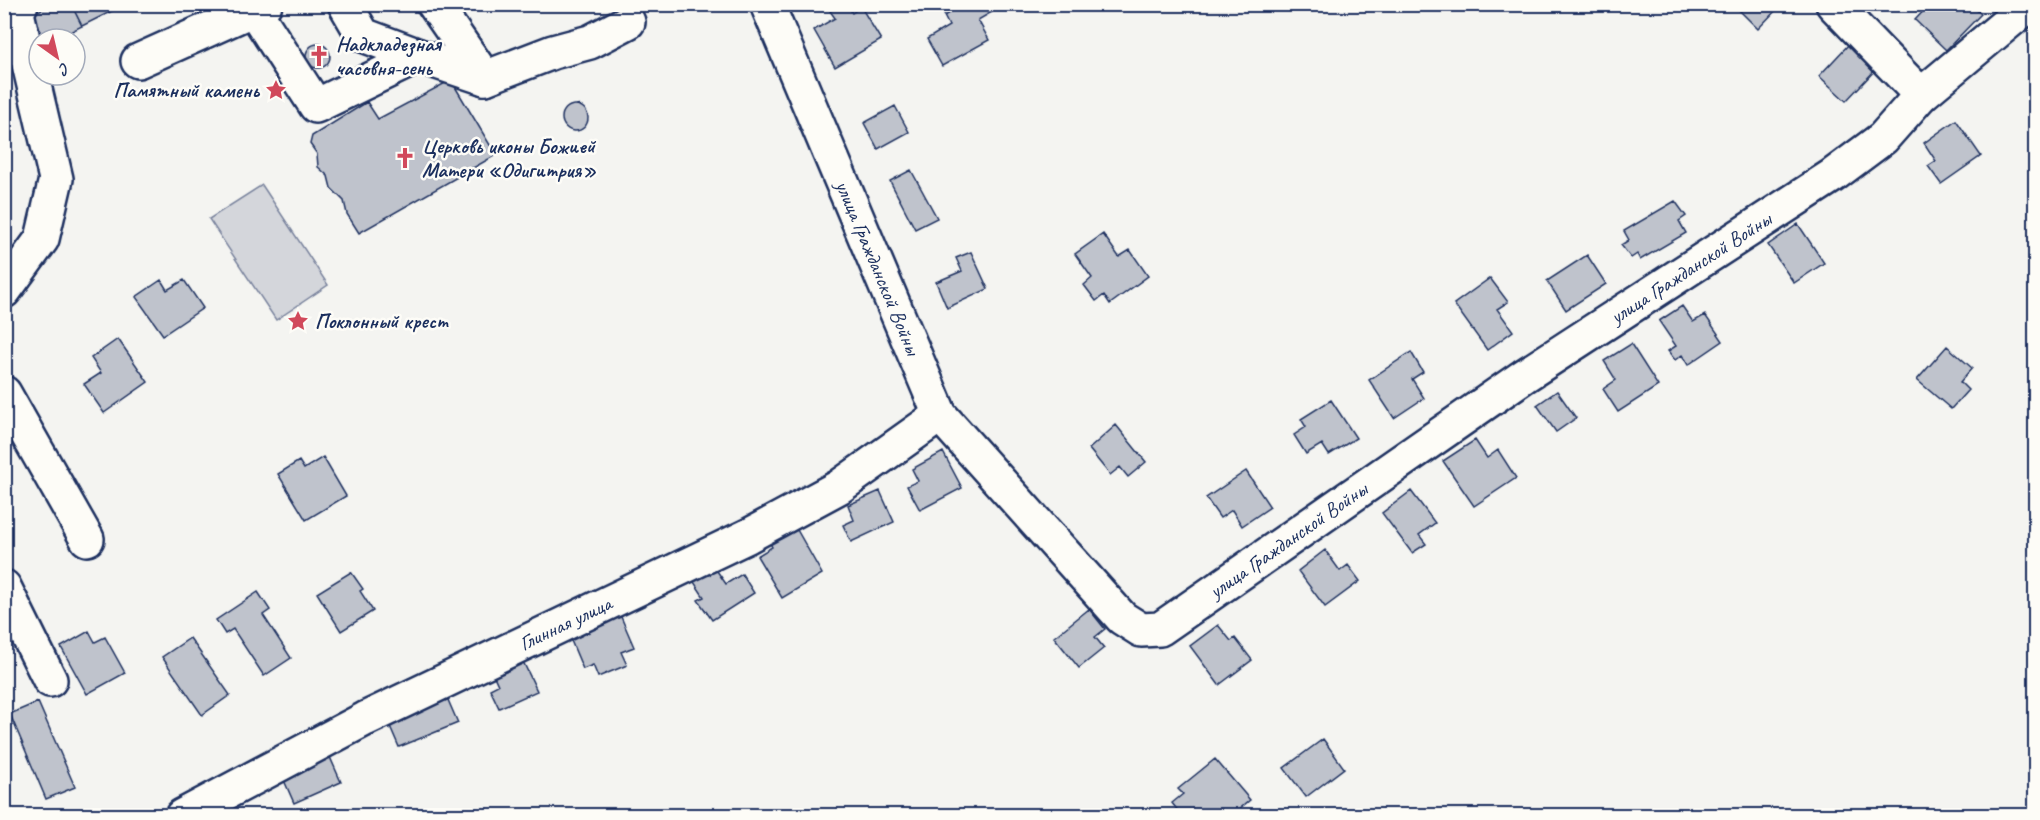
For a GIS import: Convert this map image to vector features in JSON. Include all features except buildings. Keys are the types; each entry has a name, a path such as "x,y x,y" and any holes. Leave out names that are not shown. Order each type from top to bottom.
{"street":[{"path":"4,291 42,239 56,179 17,13 21,4"},
{"path":"345,4 363,35 485,78 590,42 628,22"},
{"path":"434,4 485,78"},
{"name":"улица Гражданской Войны","path":"767,4 940,415 1122,618 1141,630 1160,628 1524,376 1832,176 1883,138 1921,95 2030,4"},
{"path":"1833,4 1921,95"},
{"path":"138,61 259,7 316,106 419,56"},
{"path":"4,393 87,539"},
{"name":"Глинная улица","path":"182,816 365,719 748,536 838,487 940,415"},
{"path":"4,587 50,680"}],"shaded area":[{"path":"262,185 328,285 276,320 209,219"}],"place":[{"name":"Надкладезная часовня-сень","path":"319,56"},
{"name":"Памятный камень","path":"276,90"},
{"name":"Церковь иконы Божией Матери «Одигитрия»","path":"405,158"},
{"name":"Поклонный крест","path":"298,321"}]}
